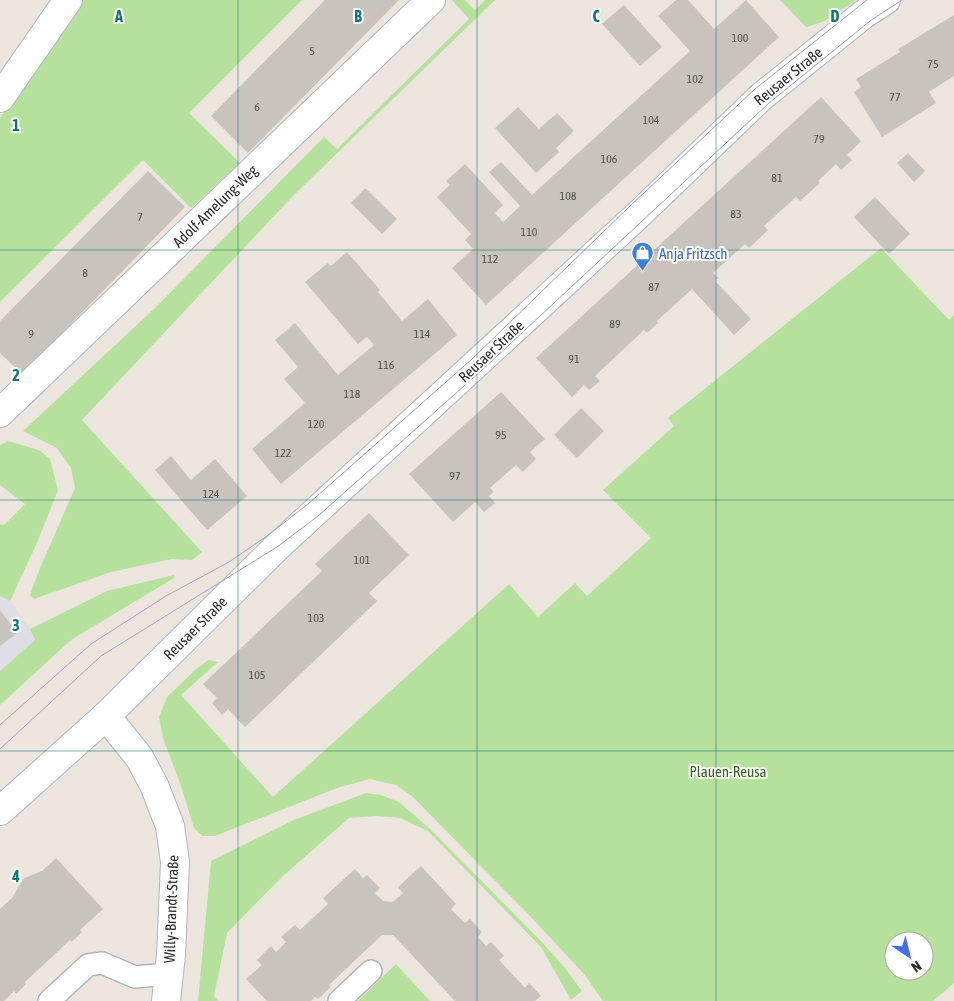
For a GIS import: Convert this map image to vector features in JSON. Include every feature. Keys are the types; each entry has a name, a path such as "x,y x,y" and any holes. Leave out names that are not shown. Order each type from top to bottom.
{"street":[{"path":"0,98 68,0"},
{"name":"Adolf-Amelung-Weg","path":"0,413 431,0"},
{"name":"Reusaer Straße","path":"0,810 106,716 277,547 638,215 761,96 864,14 886,0"},
{"name":"Willy-Brandt-Straße","path":"106,716 139,757 154,785 170,826 175,862 171,955 166,1001"}],"lane":[{"path":"49,1001 88,965 102,963 136,977 168,974"},
{"path":"340,1001 371,971"}],"shaded area":[{"path":"0,596 10,601 30,629 35,640 0,671"}],"green space":[{"path":"78,0 302,0 189,113 240,163 191,208 143,160 0,302 0,118 42,61"},
{"path":"452,0 465,0 475,10 485,0 495,0 292,197 82,420 202,552 192,560 171,559 111,572 34,599 30,595 75,488 71,468 57,448 23,431 155,308 324,137 337,149 469,19"},
{"path":"780,0 856,0 823,22 806,27"},
{"name":"Plauen-Reusa","path":"881,248 949,320 954,315 954,983 933,1001 603,1001 584,974 530,916 413,797 396,785 370,779 337,788 215,836 202,836 194,828 163,738 159,717 167,697 195,670 208,660 218,662 181,695 273,797 509,584 538,617 575,583 587,596 651,538 603,490 674,426 668,418"},
{"path":"8,441 39,450 50,459 58,490 36,545 10,601 0,596 0,524 4,525 25,504 0,485 0,445"},
{"path":"174,575 174,578 71,640 0,705 0,671 35,640 30,629 107,591"},
{"path":"366,793 381,795 399,802 429,828 541,941 582,991 571,1000 541,947 428,831 400,818 376,816 349,818 283,876 227,933 214,996 218,1001 198,1001 211,861 294,820"},
{"path":"396,964 430,1001 358,1001"}],"building":[{"path":"325,0 399,0 248,153 211,116"},
{"path":"676,0 688,0 714,29 746,0 779,37 486,305 452,268 473,249 465,240 471,234 437,197 450,185 446,181 465,164 503,205 495,213 503,222 520,206 489,172 501,162 532,195 690,51 658,16"},
{"path":"624,5 662,47 640,66 602,24"},
{"path":"954,15 954,76 929,92 936,103 882,137 854,92 861,87 856,79 900,52 898,49"},
{"path":"821,97 861,141 847,155 852,160 841,170 836,164 818,181 820,183 800,201 796,197 764,226 768,230 749,248 745,244 713,273 718,278 715,281 751,319 734,335 692,289 657,321 658,323 647,333 644,330 595,376 600,381 589,390 584,385 572,397 536,358"},
{"path":"518,107 539,129 557,113 574,131 556,148 559,152 536,173 495,128"},
{"path":"908,153 925,171 914,182 897,163"},
{"path":"148,171 185,207 22,374 0,353 0,321"},
{"path":"365,188 397,219 382,234 351,203"},
{"path":"875,197 910,234 889,254 854,217"},
{"path":"347,252 380,290 378,292 402,321 428,299 457,335 281,484 252,449 305,403 284,379 298,367 275,340 295,323 338,375 374,345 367,337 358,344 305,282 328,263 331,266"},
{"path":"501,392 545,439 530,452 536,459 523,472 516,465 490,488 494,492 489,496 495,503 484,512 475,502 453,522 409,474"},
{"path":"581,408 604,431 577,458 554,435"},
{"path":"171,456 191,480 215,459 247,496 207,530 155,470"},
{"path":"369,513 409,555 369,593 377,601 245,727 228,709 222,715 212,703 217,698 203,684 322,571 315,564"},
{"path":"0,610 17,633 0,646"},
{"path":"56,858 103,909 80,930 82,932 77,937 71,942 70,940 25,982 26,984 16,994 14,991 4,1001 0,1001 0,909 12,898 24,878 42,871"},
{"path":"421,866 456,904 451,909 465,923 470,919 482,932 478,937 486,946 491,942 504,956 499,960 525,988 529,983 541,996 535,1001 455,1001 393,935 382,935 329,985 331,987 318,999 315,997 311,1001 267,1001 246,979 262,965 257,960 271,946 276,952 286,942 281,937 295,925 300,930 328,904 323,898 355,869 363,878 367,875 380,888 375,893 383,901 393,902 403,893 398,887"}],"tram line":[{"path":"0,725 91,644 166,596 229,562 267,536 308,504 472,359 630,206 755,89 867,0"},
{"path":"0,749 101,656 277,547 318,516 482,370 769,103 870,21 902,0"}],"place":[{"name":"Anja Fritzsch","path":"643,272"}]}
